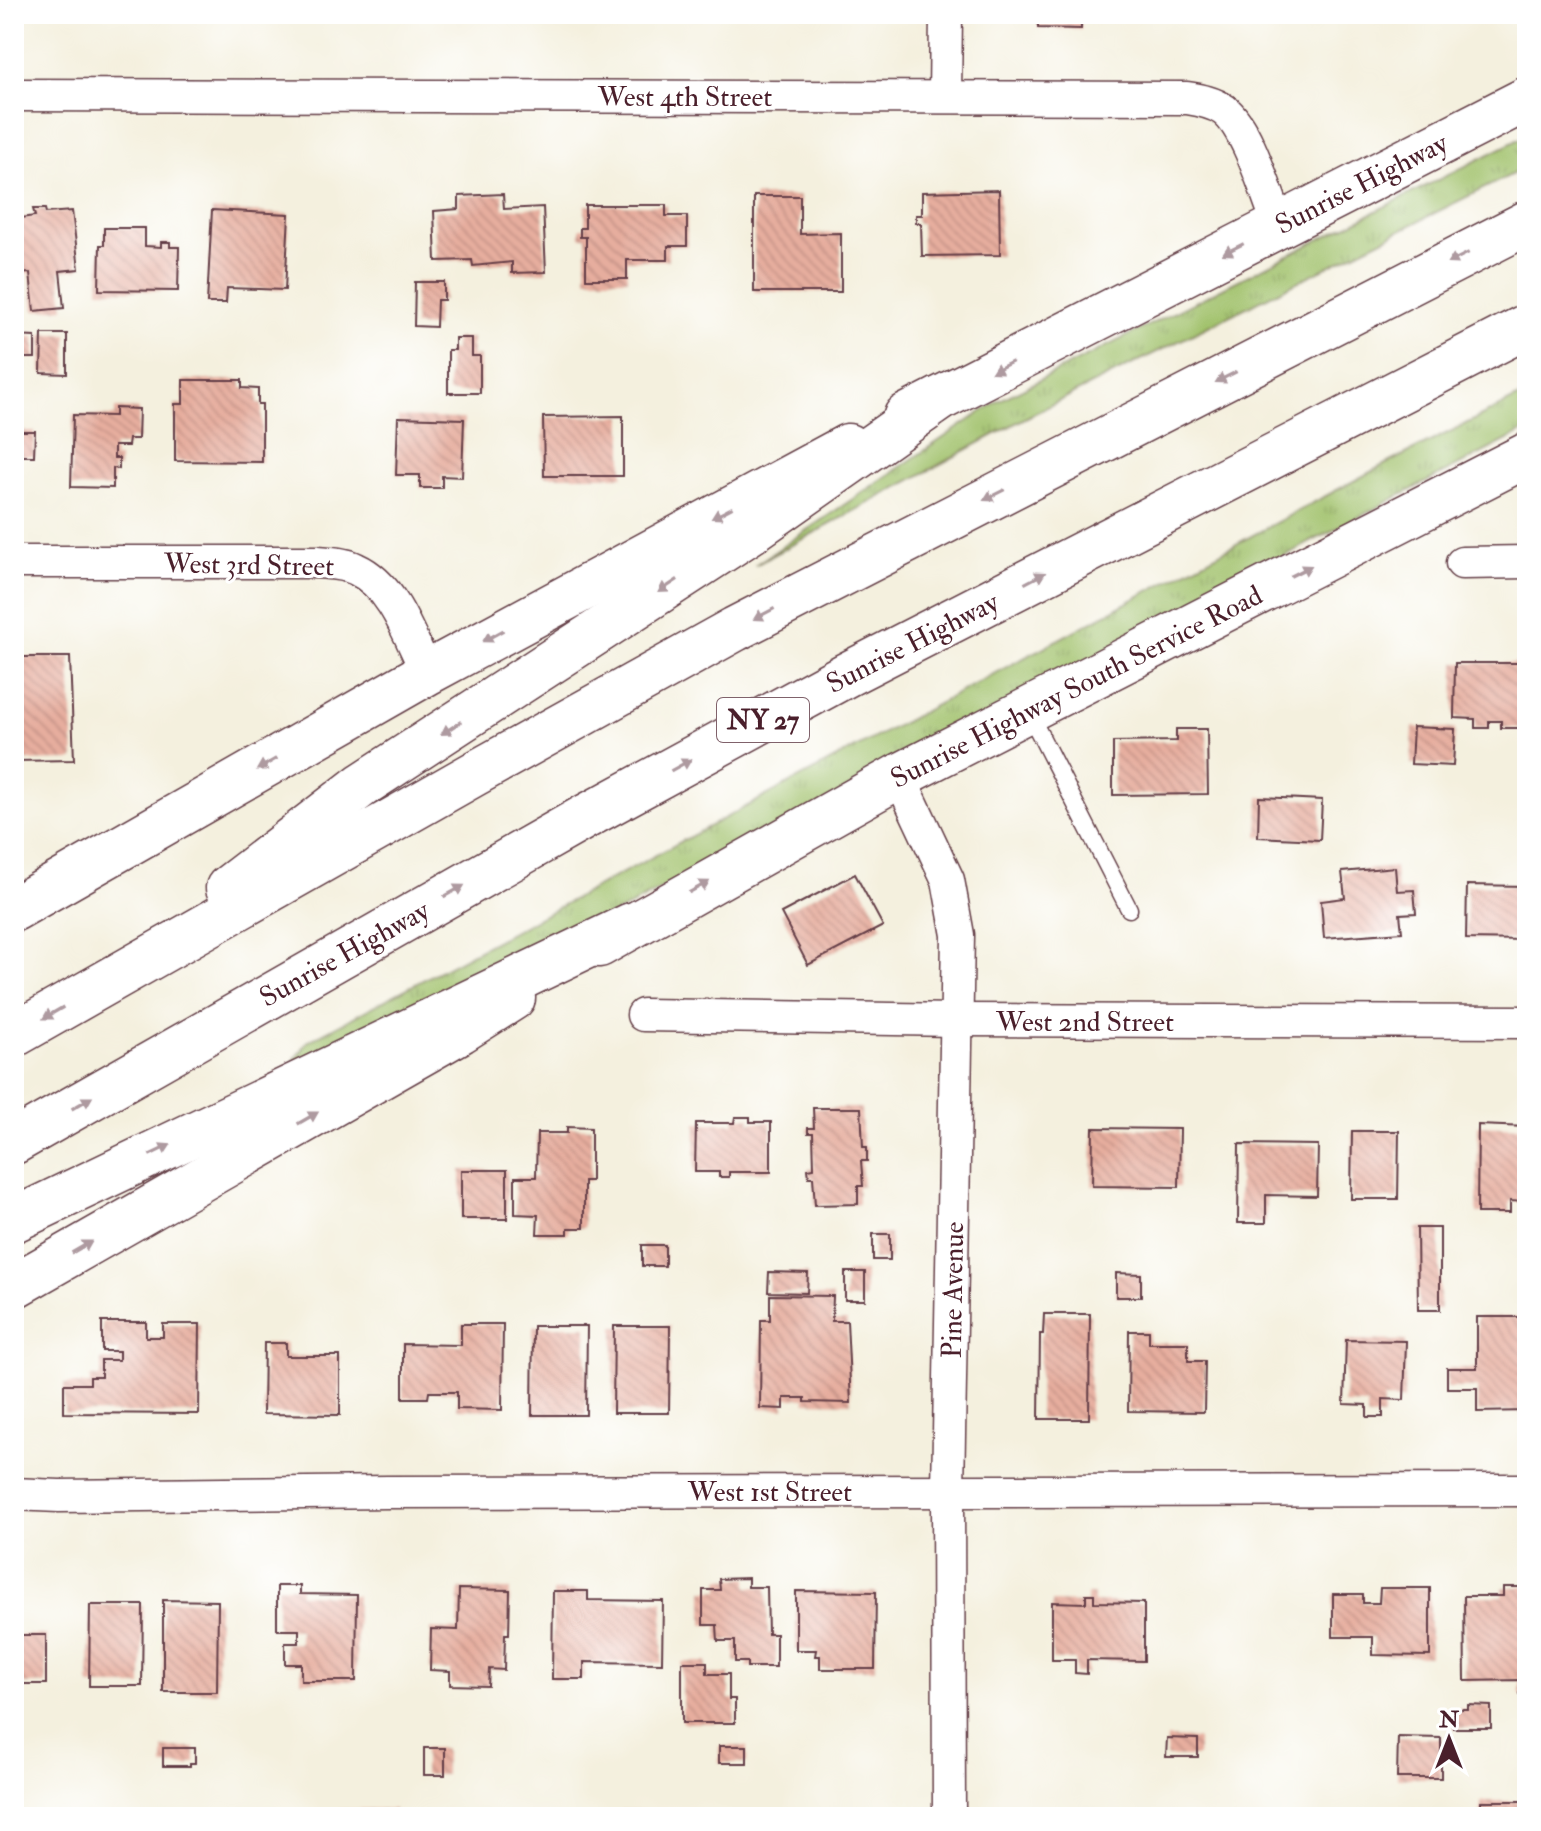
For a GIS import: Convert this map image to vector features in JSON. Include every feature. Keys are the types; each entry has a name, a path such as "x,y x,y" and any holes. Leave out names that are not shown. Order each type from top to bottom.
{"main road":[{"name":"Sunrise Highway","path":"14,909 427,673 812,465 1527,99"},
{"path":"14,1035 735,629 1527,223"},
{"name":"Sunrise Highway","path":"14,1142 583,818 833,682 1527,326"},
{"path":"92,991 362,785 752,531 940,399"},
{"name":"Sunrise Highway South Service Road","path":"631,925 899,776 1527,455"},
{"path":"14,1220 631,925"},
{"path":"14,1286 461,1031 631,925"}],"street":[{"path":"945,96 946,14"},
{"name":"West 4th Street","path":"14,95 1167,96 1207,102 1223,109 1244,137 1279,225"},
{"name":"West 3rd Street","path":"14,562 318,562 356,569 373,580 401,617 427,673"},
{"path":"1462,563 1527,562"},
{"name":"Pine Avenue","path":"899,776 948,880 958,935 948,1490 949,1817"},
{"name":"West 2nd Street","path":"643,1015 956,1020 1527,1022"},
{"name":"West 1st Street","path":"14,1494 1527,1490"}],"lane":[{"path":"1028,710 1129,909"}],"green space":[{"path":"1527,135 1527,167 1025,418 755,565 998,401"},
{"path":"1527,393 1527,430 1322,536 476,988 286,1072 307,1042 1378,468"}],"building":[{"path":"1038,14 1081,14 1081,29 1038,28"},
{"path":"999,190 1000,255 922,256 921,223 916,223 916,215 922,215 922,192"},
{"path":"503,194 504,209 543,207 546,272 512,273 512,262 473,266 472,260 436,261 434,211 459,209 459,196"},
{"path":"754,196 800,196 800,234 841,233 841,292 754,292"},
{"path":"585,205 666,205 666,216 687,216 687,246 668,246 668,260 627,260 627,279 586,279 586,237 580,237 580,228 585,228"},
{"path":"33,209 45,209 46,213 72,211 79,269 60,271 64,308 34,311 30,273 17,274 14,265 14,219 35,216"},
{"path":"212,210 289,214 285,290 227,288 226,303 207,303"},
{"path":"104,228 145,228 145,246 161,247 161,242 170,242 170,247 179,247 178,291 99,290 100,245 104,245"},
{"path":"415,282 444,282 444,300 437,300 436,327 414,326"},
{"path":"42,334 67,334 67,374 41,373"},
{"path":"15,336 35,337 35,358 15,358"},
{"path":"455,338 472,338 472,356 480,356 480,393 448,393 448,350 455,350"},
{"path":"183,380 242,380 242,388 258,389 258,404 262,404 262,462 175,461 175,404 183,404"},
{"path":"115,408 139,409 138,439 129,439 128,446 114,446 114,458 119,458 119,469 113,468 113,488 71,487 73,415 115,416"},
{"path":"623,416 623,476 544,476 543,417"},
{"path":"398,417 464,419 462,477 442,476 442,488 420,488 420,475 396,475"},
{"path":"14,431 35,431 34,456 14,456"},
{"path":"14,657 70,657 74,760 14,761"},
{"path":"1455,663 1526,663 1526,728 1501,728 1501,721 1489,721 1489,728 1475,728 1475,719 1454,718"},
{"path":"1413,727 1455,729 1453,766 1411,764"},
{"path":"1176,729 1207,729 1208,794 1113,795 1113,742 1176,741"},
{"path":"1259,797 1322,800 1320,840 1258,837"},
{"path":"1395,867 1397,891 1414,890 1416,913 1400,914 1402,932 1324,938 1321,901 1345,898 1342,872"},
{"path":"855,874 883,926 808,965 781,913"},
{"path":"1467,885 1527,886 1527,940 1466,939"},
{"path":"813,1108 861,1108 867,1161 861,1161 863,1186 858,1186 858,1204 815,1205 813,1177 809,1177 808,1169 814,1168 813,1133 808,1133 808,1128 814,1128"},
{"path":"735,1117 750,1117 750,1122 771,1122 771,1172 729,1172 729,1177 719,1177 719,1172 695,1172 696,1123 734,1123"},
{"path":"1478,1125 1527,1127 1527,1202 1510,1201 1510,1213 1477,1213"},
{"path":"567,1127 591,1128 591,1181 584,1181 584,1228 568,1228 568,1234 537,1234 538,1215 515,1214 515,1177 536,1177 537,1133 567,1133"},
{"path":"1093,1128 1180,1129 1179,1187 1092,1186"},
{"path":"1352,1131 1399,1131 1398,1199 1351,1199"},
{"path":"1239,1144 1318,1145 1317,1196 1266,1195 1266,1223 1238,1223"},
{"path":"461,1170 507,1170 507,1219 461,1219"},
{"path":"1417,1228 1440,1228 1440,1310 1418,1310"},
{"path":"873,1234 890,1234 890,1260 873,1260"},
{"path":"642,1245 665,1245 665,1266 642,1266"},
{"path":"769,1272 808,1273 807,1293 768,1292"},
{"path":"845,1272 865,1272 865,1300 845,1300"},
{"path":"1116,1273 1141,1274 1141,1297 1116,1297"},
{"path":"770,1295 833,1296 832,1321 847,1321 851,1403 805,1402 805,1398 784,1398 784,1409 760,1408 761,1320 770,1320"},
{"path":"1044,1314 1090,1314 1089,1419 1039,1419 1040,1334 1043,1334"},
{"path":"1477,1317 1527,1317 1527,1411 1477,1412 1477,1388 1447,1388 1447,1368 1477,1368"},
{"path":"102,1322 146,1322 146,1337 163,1337 163,1324 200,1324 199,1414 64,1413 64,1384 90,1384 90,1377 101,1377 101,1360 119,1360 119,1351 102,1351"},
{"path":"461,1324 503,1324 502,1410 457,1409 457,1392 429,1392 428,1398 403,1398 403,1344 461,1345"},
{"path":"533,1326 587,1326 586,1415 532,1415"},
{"path":"614,1326 670,1326 669,1413 613,1413"},
{"path":"1129,1331 1149,1331 1149,1343 1188,1343 1188,1361 1205,1361 1204,1412 1128,1411"},
{"path":"1346,1340 1406,1341 1404,1400 1383,1399 1383,1417 1367,1417 1367,1405 1344,1404"},
{"path":"264,1343 286,1343 286,1356 340,1356 340,1415 263,1414"},
{"path":"748,1578 748,1587 767,1587 768,1634 776,1634 776,1667 747,1667 747,1662 735,1662 735,1641 718,1641 717,1625 703,1625 703,1590 720,1590 719,1579"},
{"path":"277,1586 300,1586 300,1594 357,1595 356,1681 301,1681 301,1664 285,1664 285,1643 299,1643 299,1630 277,1630"},
{"path":"1503,1587 1527,1587 1527,1694 1520,1694 1520,1680 1465,1681 1464,1596 1503,1596"},
{"path":"1380,1588 1430,1588 1430,1656 1373,1655 1373,1637 1333,1637 1333,1594 1363,1594 1363,1603 1379,1603"},
{"path":"459,1589 510,1590 504,1670 489,1669 488,1686 450,1685 450,1671 430,1670 431,1629 458,1630"},
{"path":"553,1591 588,1591 588,1600 663,1601 662,1663 584,1662 584,1679 552,1679"},
{"path":"796,1591 876,1592 875,1669 820,1669 820,1656 815,1656 816,1650 796,1650"},
{"path":"1086,1594 1094,1594 1094,1602 1144,1603 1144,1661 1087,1660 1087,1674 1075,1673 1075,1660 1052,1660 1052,1602 1086,1603"},
{"path":"163,1600 218,1601 217,1692 163,1692"},
{"path":"90,1605 143,1605 142,1686 89,1686"},
{"path":"14,1635 46,1635 46,1684 14,1684"},
{"path":"682,1662 707,1662 707,1674 729,1674 729,1699 735,1699 735,1723 682,1723"},
{"path":"1468,1705 1491,1706 1491,1728 1453,1728 1453,1709 1468,1709"},
{"path":"1398,1737 1441,1738 1441,1778 1397,1778"},
{"path":"1167,1738 1198,1739 1198,1757 1166,1757"},
{"path":"719,1746 747,1746 747,1763 719,1763"},
{"path":"163,1748 195,1748 195,1763 190,1763 190,1766 163,1766"},
{"path":"424,1748 445,1748 445,1775 424,1775"},
{"path":"1527,1799 1527,1817 1481,1817 1481,1801"},
{"path":"340,1809 394,1809 394,1817 339,1817"},
{"path":"622,1810 653,1811 660,1817 622,1817"}]}
